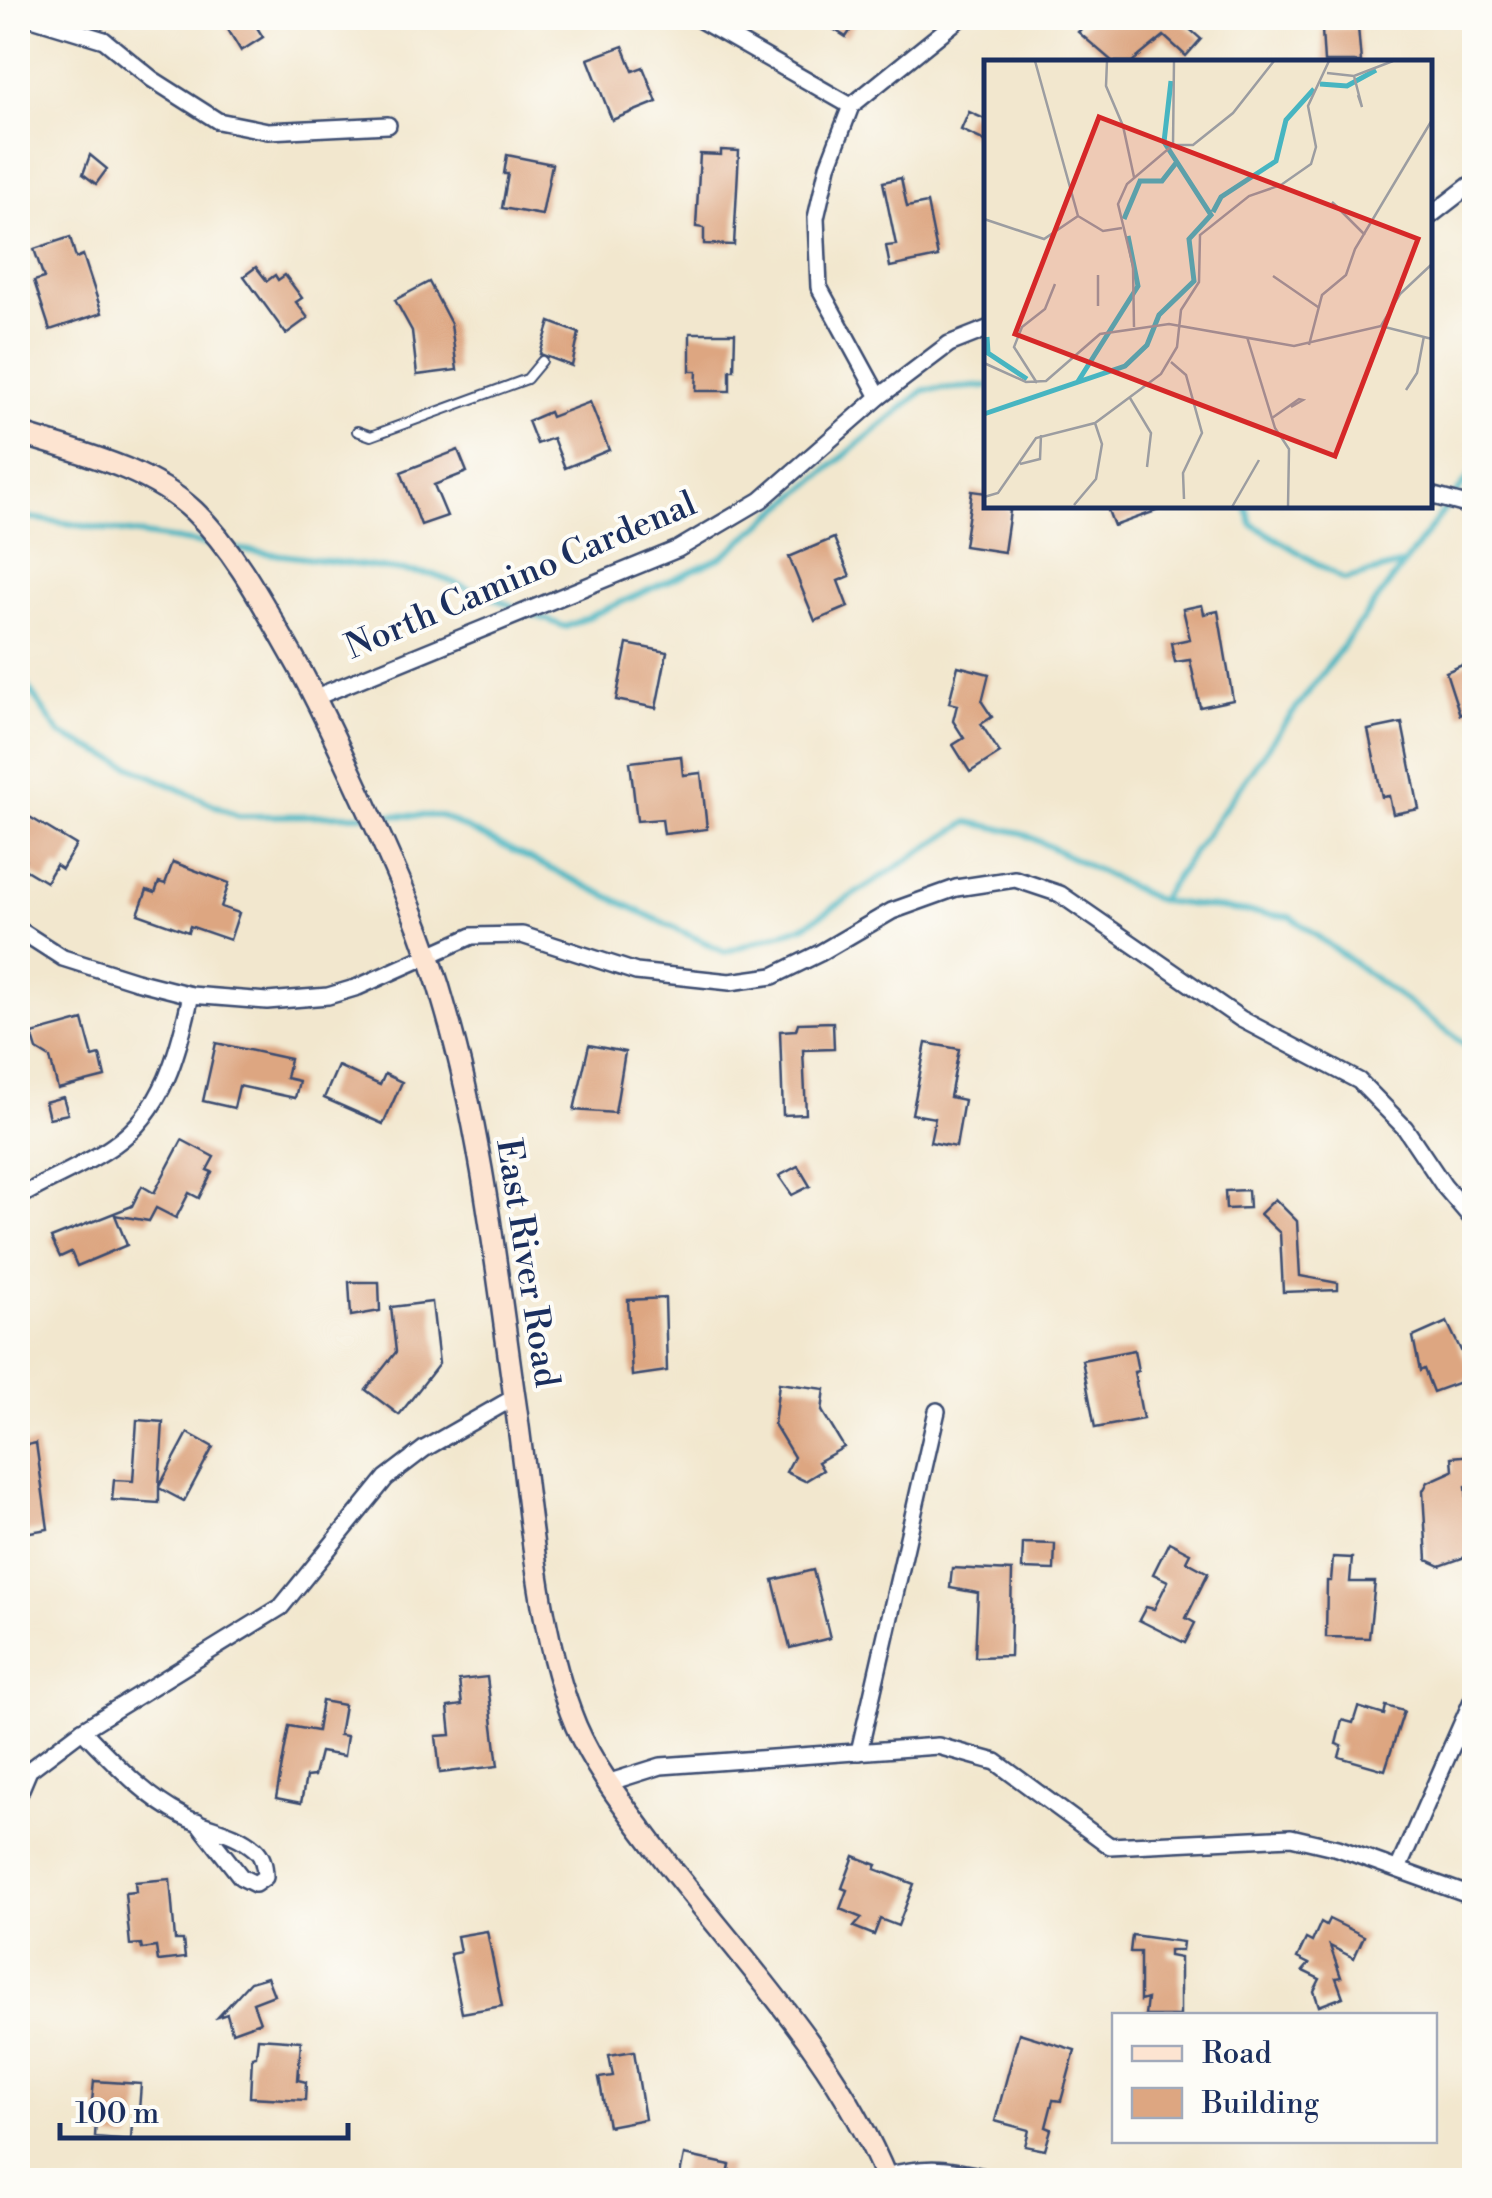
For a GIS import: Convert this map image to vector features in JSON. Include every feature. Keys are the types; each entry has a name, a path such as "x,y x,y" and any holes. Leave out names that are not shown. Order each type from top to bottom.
{"street":[{"path":"32,18 104,40 152,78 218,121 268,131 388,125"},
{"path":"698,18 851,106"},
{"path":"879,398 819,287 816,218 828,166 851,106 960,18"},
{"path":"1432,214 1474,182"},
{"name":"North Camino Cardenal","path":"316,697 678,549 761,500 879,398 949,344 984,330"},
{"name":"East River Road","path":"18,433 110,463 144,478 192,509 222,543 316,697 409,899 430,956 469,1105 542,1599 565,1698 607,1783 796,2026 833,2080 886,2178"},
{"path":"1432,496 1474,506"},
{"path":"18,929 64,958 191,994 281,1001 328,996 472,936 522,935 636,972 730,982 772,976 892,911 956,888 1015,878 1060,894 1241,1019 1360,1081 1405,1128 1444,1186 1474,1221"},
{"path":"18,1198 115,1145 146,1116 164,1086 181,1043 191,994"},
{"path":"18,1796 29,1770 82,1730 281,1606 386,1478 424,1449 515,1397"},
{"path":"859,1752 937,1411"},
{"path":"1474,1652 1474,1675"},
{"path":"1398,1869 1474,1696"},
{"path":"82,1730 142,1790 186,1818 198,1821 240,1838 259,1852 265,1876 254,1884 241,1877 198,1821"},
{"path":"607,1783 660,1766 938,1746 996,1762 1110,1846 1291,1837 1338,1848 1474,1897"},
{"path":"886,2178 921,2168 944,2168 998,2180"}],"lane":[{"path":"356,431 371,436 527,379 542,361"}],"building":[{"path":"221,18 251,18 263,37 241,51"},
{"path":"816,18 859,18 846,37"},
{"path":"1092,18 1177,18 1201,39 1186,56 1164,36 1134,60 1111,60 1078,32"},
{"path":"1358,27 1361,60 1324,60 1322,30"},
{"path":"623,46 633,71 643,67 657,102 612,120 588,59"},
{"path":"969,112 984,119 984,141 961,130"},
{"path":"721,150 739,151 734,245 704,244 704,228 696,227 700,154 721,155"},
{"path":"90,155 107,169 96,184 83,174"},
{"path":"507,155 552,164 542,215 502,208"},
{"path":"901,178 907,207 927,203 938,257 890,267 886,246 896,245 883,182"},
{"path":"70,237 76,258 83,255 102,313 50,330 34,281 44,278 34,249"},
{"path":"256,267 267,281 275,275 278,280 285,275 302,298 296,302 308,318 286,334 244,276"},
{"path":"429,282 451,324 457,370 417,375 412,331 395,300"},
{"path":"550,322 579,333 572,366 540,354"},
{"path":"690,333 735,333 730,391 696,391 697,371 690,371"},
{"path":"590,402 609,450 565,468 553,438 537,444 528,421"},
{"path":"458,450 467,472 434,485 447,516 421,525 401,472"},
{"path":"972,491 984,493 984,508 1010,511 1004,552 964,546"},
{"path":"1107,508 1164,508 1114,526"},
{"path":"834,538 850,576 838,581 848,607 815,621 789,557"},
{"path":"1202,605 1204,614 1218,611 1233,700 1200,707 1190,660 1175,662 1171,643 1190,639 1183,609"},
{"path":"627,644 667,652 656,708 616,700"},
{"path":"1474,660 1474,709 1460,715 1446,672"},
{"path":"958,666 989,674 982,702 992,717 981,724 1000,753 970,772 953,745 964,738 953,721 957,705 949,703"},
{"path":"1402,723 1419,809 1393,814 1389,796 1382,797 1368,730"},
{"path":"681,756 683,775 701,773 707,829 664,834 662,819 637,821 630,762"},
{"path":"18,810 76,845 62,869 56,865 46,882 21,867 25,860 18,855"},
{"path":"173,862 229,883 221,907 239,913 230,940 190,926 188,932 138,914 147,890 155,893 159,882 165,884"},
{"path":"83,1020 93,1057 100,1055 105,1077 58,1089 50,1058 37,1050 32,1034"},
{"path":"833,1022 834,1049 803,1050 806,1114 783,1115 780,1031 796,1030 798,1023"},
{"path":"216,1043 290,1059 286,1078 299,1081 295,1098 239,1086 234,1108 203,1101"},
{"path":"926,1043 959,1049 950,1097 964,1100 956,1147 930,1142 935,1118 912,1114"},
{"path":"589,1045 625,1052 615,1113 574,1110"},
{"path":"338,1066 380,1085 385,1074 402,1082 383,1124 324,1098"},
{"path":"63,1097 68,1114 49,1118 45,1102"},
{"path":"182,1140 214,1157 207,1170 212,1172 199,1198 189,1193 176,1218 156,1208 149,1221 115,1215 127,1245 77,1266 71,1252 60,1257 51,1238 132,1206 142,1186 154,1193"},
{"path":"798,1166 810,1186 792,1195 779,1176"},
{"path":"1248,1190 1249,1208 1226,1209 1225,1191"},
{"path":"1275,1199 1297,1221 1300,1276 1338,1283 1338,1290 1283,1292 1280,1233 1260,1214"},
{"path":"349,1282 379,1282 380,1311 351,1316"},
{"path":"665,1298 667,1371 632,1376 628,1300"},
{"path":"432,1302 439,1364 399,1415 366,1390 396,1352 391,1307"},
{"path":"1447,1322 1474,1377 1433,1392 1424,1369 1420,1371 1413,1337"},
{"path":"1134,1350 1143,1419 1095,1428 1082,1360"},
{"path":"779,1383 825,1389 822,1411 844,1447 818,1462 823,1470 805,1481 786,1472 794,1457 774,1424"},
{"path":"137,1420 163,1422 159,1487 188,1433 213,1447 184,1501 159,1488 159,1503 112,1500 114,1480 133,1481"},
{"path":"36,1443 48,1529 18,1534 18,1447"},
{"path":"1474,1455 1474,1485 1466,1486 1471,1555 1440,1566 1427,1560 1423,1491 1428,1482 1453,1471 1452,1457"},
{"path":"1169,1542 1190,1553 1186,1561 1208,1573 1186,1618 1195,1623 1185,1643 1139,1620 1146,1607 1154,1609 1168,1581 1153,1574"},
{"path":"1023,1543 1055,1544 1054,1570 1022,1569"},
{"path":"1333,1557 1352,1558 1350,1582 1375,1582 1369,1638 1326,1637 1327,1581 1331,1581"},
{"path":"952,1568 1012,1571 1010,1656 975,1657 978,1593 950,1588"},
{"path":"813,1570 830,1638 790,1648 773,1580"},
{"path":"487,1677 498,1766 440,1773 436,1736 451,1735 448,1707 462,1705 459,1680"},
{"path":"322,1701 344,1705 339,1735 347,1736 344,1756 320,1752 314,1776 306,1777 301,1803 276,1798 289,1726 317,1731"},
{"path":"1386,1706 1404,1711 1385,1770 1339,1757 1342,1746 1336,1744 1342,1720 1353,1723 1358,1707 1384,1715"},
{"path":"854,1856 914,1884 898,1926 880,1919 874,1935 854,1927 862,1918 840,1909 847,1890 842,1888"},
{"path":"170,1879 175,1940 183,1940 185,1958 158,1961 156,1947 142,1949 141,1944 130,1945 125,1893 136,1892 135,1882"},
{"path":"1329,1919 1364,1936 1354,1958 1330,1946 1341,1977 1336,1978 1343,1997 1319,2006 1314,1991 1320,1979 1303,1971 1309,1964 1297,1958 1306,1939 1312,1942 1321,1922 1326,1925"},
{"path":"487,1931 502,2006 462,2013 450,1954 460,1952 457,1936"},
{"path":"1132,1935 1183,1942 1182,1950 1169,1950 1169,1956 1180,1958 1180,2013 1145,2013 1147,1999 1140,2001 1140,1952 1130,1952"},
{"path":"267,1977 274,1995 253,2003 260,2022 232,2032 227,2014 218,2017 250,1982"},
{"path":"1019,2033 1075,2050 1061,2101 1053,2100 1045,2150 1025,2146 1029,2130 995,2121"},
{"path":"258,2038 301,2041 298,2080 306,2082 305,2100 250,2097 252,2057 256,2056"},
{"path":"634,2051 645,2119 608,2126 599,2078 613,2076 609,2055"},
{"path":"94,2081 141,2084 138,2123 132,2123 131,2140 95,2137"},
{"path":"684,2155 730,2165 727,2180 679,2180"}],"waterway":[{"path":"531,614 566,627 722,557 924,390 984,386"},
{"path":"376,815 440,816 725,952 804,926 968,822 1022,833 1159,901 1474,470"},
{"path":"1246,508 1252,524 1344,580 1402,564"},
{"path":"18,516 218,546"},
{"path":"236,549 435,575 520,609"},
{"path":"18,673 60,734 238,816 364,815"},
{"path":"1160,901 1291,917 1474,1051"}]}
